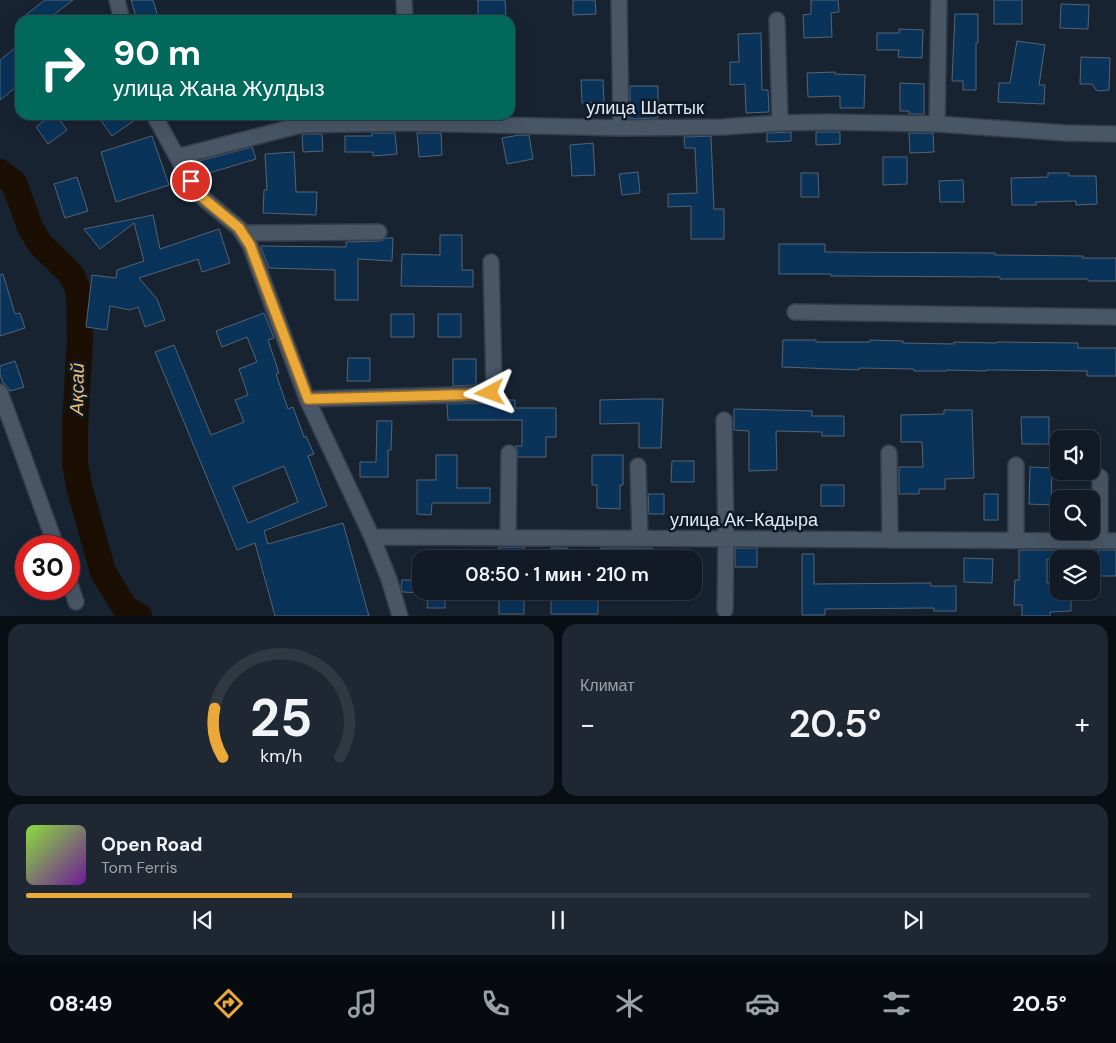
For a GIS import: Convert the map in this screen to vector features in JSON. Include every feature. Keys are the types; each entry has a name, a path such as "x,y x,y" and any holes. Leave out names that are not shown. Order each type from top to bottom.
{"street":[{"path":"117,0 121,15"},
{"path":"404,0 405,15"},
{"path":"619,0 621,128"},
{"path":"937,124 939,0"},
{"path":"777,20 780,123"},
{"path":"157,120 197,193 239,228 250,245 308,399 372,537 389,579 400,616"},
{"name":"улица Шаттык","path":"178,157 301,125 393,120"},
{"name":"улица Шаттык","path":"434,120 621,128 723,127 826,122 937,124 1065,133 1116,134"},
{"path":"242,234 379,232"},
{"path":"308,399 490,393 494,388 491,262"},
{"path":"795,312 1116,317"},
{"path":"0,392 52,535"},
{"path":"724,420 725,610"},
{"path":"508,538 509,453"},
{"path":"889,453 890,540"},
{"path":"1016,465 1016,540"},
{"path":"638,466 640,538"},
{"path":"1100,480 1100,541"},
{"name":"улица Ак-Кадыра","path":"372,537 1116,541"}],"building":[{"path":"45,0 73,0 54,15 26,15"},
{"path":"131,0 153,0 157,15 136,15"},
{"path":"478,0 505,0 506,15 478,15"},
{"path":"573,0 595,0 596,14 573,15"},
{"path":"811,0 838,0 839,12 831,13 832,37 804,38 803,15 811,14"},
{"path":"994,0 1022,0 1022,24 994,24"},
{"path":"1061,4 1089,5 1088,29 1060,28"},
{"path":"955,14 978,14 976,90 963,90 963,81 952,81"},
{"path":"899,29 923,30 922,58 898,57 899,50 877,50 877,33 899,33"},
{"path":"761,33 762,90 768,90 769,112 746,113 745,84 730,85 730,62 739,62 738,34"},
{"path":"1017,41 1045,45 1039,85 1045,85 1044,104 998,102 999,83 1010,83"},
{"path":"15,48 15,88 0,100 0,60"},
{"path":"1081,57 1110,58 1109,90 1100,91 1096,90 1092,84 1080,84"},
{"path":"835,72 835,74 865,75 864,108 840,108 840,96 808,97 807,73"},
{"path":"581,80 603,80 604,102 582,103"},
{"path":"900,83 924,84 924,114 909,114 909,111 900,111"},
{"path":"630,86 658,86 658,118 630,119"},
{"path":"45,120 60,120 67,130 48,144 36,127"},
{"path":"101,120 135,120 112,136"},
{"path":"791,132 791,141 767,142 767,133"},
{"path":"816,132 840,132 840,144 816,145"},
{"path":"372,133 395,133 397,154 373,156 373,152 345,152 345,136 372,136"},
{"path":"417,133 441,133 442,155 419,157"},
{"path":"909,133 933,133 934,152 910,153"},
{"path":"302,134 322,134 323,151 303,152"},
{"path":"529,135 533,159 507,164 502,138"},
{"path":"152,136 169,185 116,202 101,152"},
{"path":"711,136 714,209 724,209 724,239 691,239 691,206 668,207 668,194 697,193 695,148 685,148 684,137"},
{"path":"593,143 595,175 572,176 570,145"},
{"path":"252,147 256,159 199,176 195,162"},
{"path":"294,152 296,192 317,192 316,215 263,213 264,190 267,190 265,154"},
{"path":"883,157 907,157 907,184 883,185"},
{"path":"638,172 640,193 622,195 619,174"},
{"path":"801,173 818,173 819,197 801,197"},
{"path":"1048,173 1069,173 1069,176 1096,176 1097,204 1076,205 1076,201 1012,205 1011,178 1048,177"},
{"path":"77,177 88,211 65,218 54,184"},
{"path":"963,180 964,202 940,202 939,181"},
{"path":"153,215 160,249 219,229 230,263 202,272 198,259 139,278 157,299 165,320 145,327 138,307 130,310 110,306 107,330 86,327 92,275 116,278 117,270 144,261 134,223 100,249 84,229"},
{"path":"440,235 462,235 462,270 473,270 473,287 401,286 402,254 440,255"},
{"path":"393,238 392,261 358,259 358,300 335,300 335,270 269,268 261,247 346,247 346,242 379,241"},
{"path":"779,244 825,244 825,252 995,253 995,255 1116,258 1116,281 1088,281 1088,279 1000,279 1000,277 779,274"},
{"path":"3,274 15,314 20,313 25,328 0,336 0,275"},
{"path":"264,313 274,338 268,340 279,373 276,374 288,409 293,407 304,437 306,436 314,454 308,456 327,506 264,531 268,544 343,523 369,616 275,616 255,543 237,550 155,352 174,345 211,435 244,422 235,400 248,395 239,369 257,362 247,337 222,347 216,331","holes":["284,466 298,502 248,523 233,487"]},
{"path":"391,314 414,314 414,337 391,337"},
{"path":"438,314 461,314 461,337 438,337"},
{"path":"783,340 870,342 870,340 954,344 954,342 1078,343 1078,348 1116,348 1116,376 1087,376 1087,371 914,371 914,369 859,368 859,370 782,367"},
{"path":"348,358 370,358 370,381 347,381"},
{"path":"453,359 476,359 476,385 453,386"},
{"path":"15,361 24,387 10,391 3,383 0,366"},
{"path":"663,399 661,448 639,448 639,423 600,424 600,400"},
{"path":"496,400 515,400 515,408 556,408 556,437 546,437 546,457 518,457 515,446 522,446 522,420 448,420 447,404 488,403"},
{"path":"734,409 812,411 812,416 844,416 844,436 822,436 822,432 776,431 777,470 749,471 749,431 734,430"},
{"path":"944,410 972,410 974,478 945,479 945,489 919,489 919,494 899,494 899,467 923,467 922,442 901,442 901,415 944,414"},
{"path":"1021,417 1049,417 1049,444 1022,444"},
{"path":"377,421 392,421 391,450 388,450 388,477 360,477 360,462 376,462"},
{"path":"436,455 457,455 457,488 490,488 490,503 432,503 431,515 417,514 417,480 436,480"},
{"path":"592,455 623,455 623,485 620,485 620,509 597,508 597,485 592,485"},
{"path":"672,461 694,461 694,482 671,482"},
{"path":"1030,467 1050,468 1050,480 1052,480 1050,505 1029,504"},
{"path":"821,485 844,485 844,506 821,506"},
{"path":"648,494 664,494 664,514 649,514"},
{"path":"984,494 998,494 998,520 984,520"},
{"path":"499,547 524,547 524,550 499,550"},
{"path":"551,548 567,548 567,550 551,550"},
{"path":"601,548 652,548 652,550 601,550"},
{"path":"735,548 757,548 757,567 735,567"},
{"path":"1019,550 1050,550 1050,559 1047,559 1047,583 1050,583 1050,600 1071,600 1071,611 1050,612 1050,616 1022,616 1022,605 1014,605 1015,580 1019,580"},
{"path":"1100,550 1116,550 1116,576 1100,576"},
{"path":"802,554 814,554 814,584 931,583 931,586 956,586 956,611 934,611 934,608 825,609 825,615 802,615"},
{"path":"964,558 993,559 992,583 964,582"},
{"path":"402,580 412,580 412,592 403,592 401,588"},
{"path":"427,600 445,600 445,608 427,608"},
{"path":"499,600 524,600 524,614 499,614"},
{"path":"551,600 598,600 598,614 551,614"}],"waterway":[{"name":"Ақсай","path":"0,172 14,183 30,227 40,244 71,274 79,292 80,339 75,463 80,490 103,572 125,608 139,616"}],"route":[{"path":"191,181 197,193 239,228 250,245 308,399 490,393"}]}
